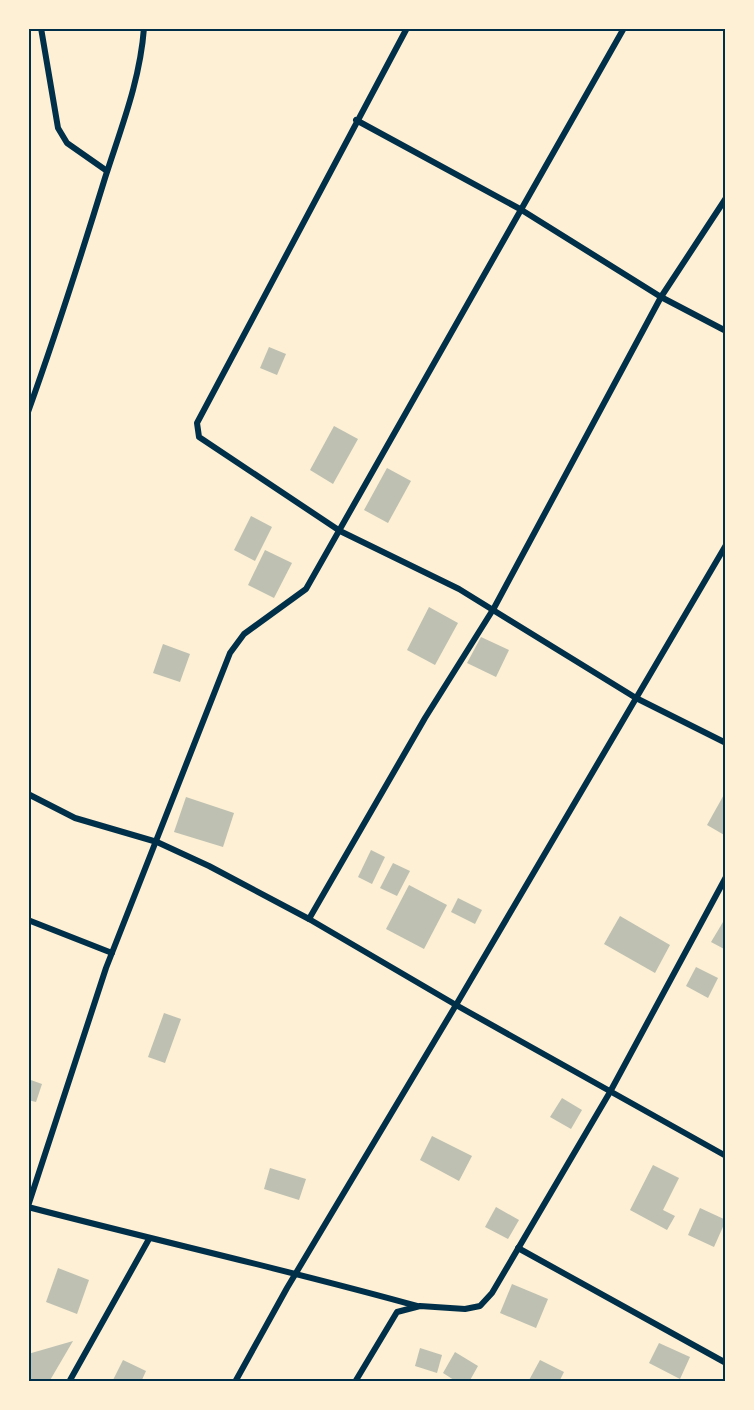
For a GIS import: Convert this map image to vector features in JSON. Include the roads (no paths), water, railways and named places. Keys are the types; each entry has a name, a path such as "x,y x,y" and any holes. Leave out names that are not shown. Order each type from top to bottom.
{"street":[{"path":"41,28 58,128 67,143 107,171"},
{"path":"28,412 68,299 141,64 144,28"},
{"path":"407,28 356,120 197,423 199,437 340,531 494,608 636,698 726,744"},
{"path":"624,28 306,589 288,604 259,621 244,634 230,653 112,953 28,1206 149,1239 296,1272 420,1306 465,1309 480,1306 492,1293 610,1092 726,877"},
{"path":"356,120 520,209 661,297 726,331"},
{"path":"309,919 376,800 494,608 661,297 726,198"},
{"path":"235,1382 296,1272 726,545"},
{"path":"28,794 75,818 157,842 209,866 309,919 456,1005 726,1156"},
{"path":"28,920 112,953"},
{"path":"69,1382 149,1239"},
{"path":"518,1248 726,1363"},
{"path":"355,1382 397,1312 420,1306"}]}
